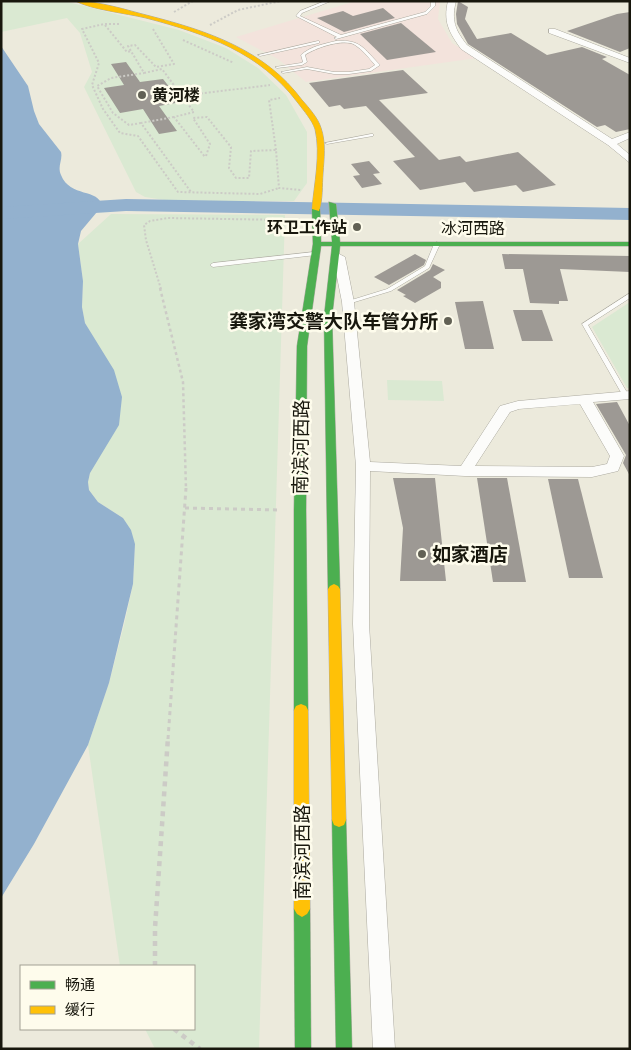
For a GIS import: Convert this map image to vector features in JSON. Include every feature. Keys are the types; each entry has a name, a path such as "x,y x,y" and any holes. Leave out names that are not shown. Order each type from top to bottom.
{"main road":[{"name":"南滨河西路","path":"78,1 182,25 257,56 271,69 282,74 318,129 316,249 302,346 300,510 303,1049"},
{"name":"南滨河西路","path":"90,1 203,29 236,42 282,74 306,94 325,129 330,176"},
{"name":"南滨河西路","path":"332,198 336,244 328,317 344,1049"},
{"name":"冰河西路","path":"316,249 336,244 630,244"}],"street":[{"path":"452,1 447,19 454,35 464,47 611,143 630,160"},
{"path":"552,31 630,61"},
{"path":"611,143 630,135"},
{"name":"南滨河西路","path":"336,244 348,302 362,466 361,624 384,1049"},
{"path":"465,471 505,409 518,405 628,395"},
{"path":"362,466 465,471 592,472 613,468 617,456 585,400"}],"lane":[{"path":"328,1 301,12 298,16 341,37"},
{"path":"257,56 341,37 426,13 433,6 433,1"},
{"path":"346,41 354,42 378,65 370,70 349,73 334,73 314,68 305,62 303,55 312,48 346,41"},
{"path":"282,74 305,62"},
{"path":"282,74 314,68"},
{"path":"327,143 371,135"},
{"path":"348,302 389,290 428,267 437,244"},
{"path":"213,265 316,249"},
{"path":"628,395 585,324 630,295"}],"path":[{"path":"164,18 193,1"},
{"path":"203,29 238,10 280,1"},
{"path":"120,24 104,24 82,30 99,63 92,85 103,109 120,133 138,136 178,192 260,194 279,188 316,196"},
{"path":"104,24 126,52 131,51"},
{"path":"144,73 128,46 135,45 156,67 174,64 152,28 161,31"},
{"path":"176,37 235,64 257,56"},
{"path":"162,70 194,112 129,125 113,113 97,86 111,78 144,73 162,70"},
{"path":"181,96 282,74"},
{"path":"279,188 269,100 298,96"},
{"path":"174,117 206,157 210,144 193,118 207,116 231,147 229,168 236,178 249,178 251,151 276,150"},
{"path":"141,123 191,192"},
{"path":"155,965 156,918 187,475 183,382 163,296 146,240 144,225 150,221 168,218 285,220"},
{"path":"185,508 300,510"},
{"path":"175,1030 200,1049"}],"shaded area":[{"path":"356,1 440,1 438,19 452,43 477,58 306,82 278,59 236,37"}],"green space":[{"path":"1,1 64,1 179,30 226,48 258,68 286,95 307,132 307,183 294,201 171,201 145,197 136,192 84,87 92,72 80,33 67,18 1,32"},
{"path":"111,214 285,215 259,1049 155,1049 146,1030 195,1030 195,965 120,965 88,745 109,683 124,625 133,584 135,544 123,518 98,502 89,490 95,340 85,323 82,307 83,281 78,244"},
{"path":"630,302 630,388 627,388 592,327"},
{"path":"387,380 442,381 444,401 388,400"}],"water":[{"path":"1,46 28,86 39,124 61,152 60,172 65,182 77,190 96,197 100,200 102,206 81,231 78,244 83,281 82,307 85,323 114,370 122,397 119,425 90,473 88,482 89,490 98,502 123,518 131,530 135,544 133,584 109,683 88,745 34,844 1,898"}],"building":[{"path":"458,1 468,7 465,19 477,39 511,33 547,55 582,47 607,57 602,59 630,75 630,129 616,132 605,125 597,127 468,44 457,24"},
{"path":"383,8 395,18 344,32 317,18 343,11 353,16"},
{"path":"630,12 630,48 620,52 567,31 617,14"},
{"path":"401,23 436,52 387,60 360,34"},
{"name":"黄河楼","path":"126,62 140,82 163,79 181,102 159,106 177,131 159,134 143,109 120,113 104,88 124,85 111,64"},
{"path":"403,70 428,93 379,100 439,160 460,156 466,162 518,152 556,185 523,192 516,185 474,192 465,182 420,190 393,161 415,157 366,106 344,109 340,105 329,107 309,83"},
{"path":"369,161 380,173 373,174 382,184 362,188 353,176 360,175 351,164"},
{"path":"415,254 426,260 424,265 389,285 374,277"},
{"path":"502,254 630,256 630,272 560,269 568,301 559,301 559,304 530,303 523,269 505,269"},
{"path":"433,264 445,270 433,277 441,282 441,288 415,303 397,290 430,270"},
{"path":"483,301 494,349 465,349 455,302"},
{"path":"513,310 542,310 553,341 522,341"},
{"path":"617,402 630,426 630,476 623,463 626,455 596,404"},
{"name":"如家酒店","path":"393,478 435,478 446,581 400,581 403,528"},
{"path":"477,478 507,478 526,582 493,582"},
{"path":"548,479 578,479 603,578 569,578"}],"waterway":[{"path":"1,213 126,205 630,214"}],"traffic: fast":[{"path":"332,204 336,244 328,317 334,589"},
{"path":"301,710 300,510 302,346 317,244 316,209"},
{"path":"318,244 630,244"},
{"path":"339,820 344,1049"},
{"path":"302,909 303,1049"}],"traffic: slow":[{"path":"78,1 140,15 205,34 235,47 263,63 287,84 313,119 318,129 320,157 316,209"},
{"path":"334,589 339,820"},
{"path":"301,710 302,909"}],"place":[{"name":"黄河楼","path":"142,95"},
{"name":"环卫工作站","path":"357,227"},
{"name":"龚家湾交警大队车管分所","path":"448,321"},
{"name":"如家酒店","path":"422,554"}]}
